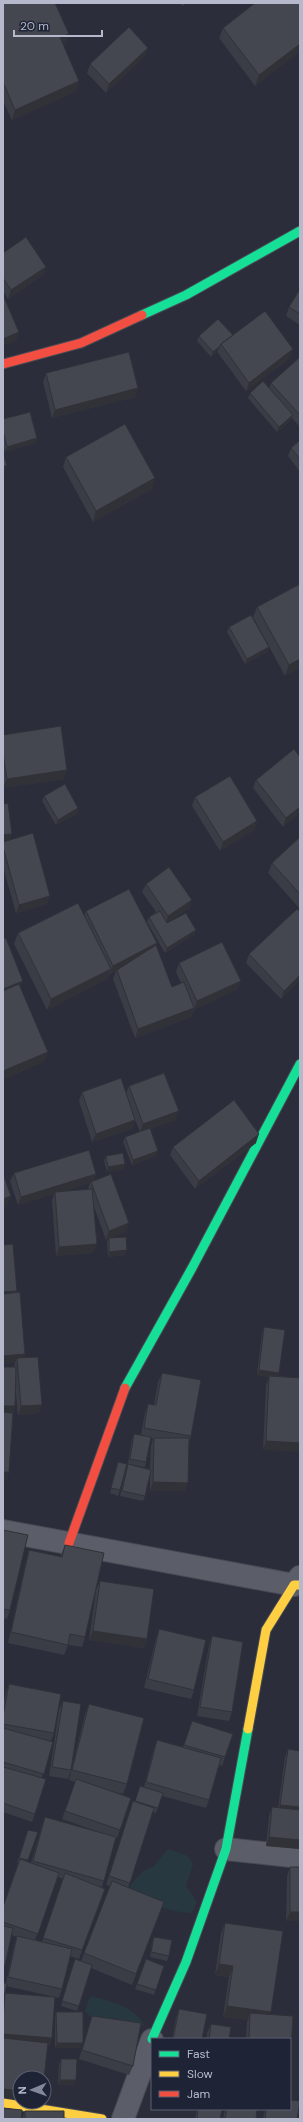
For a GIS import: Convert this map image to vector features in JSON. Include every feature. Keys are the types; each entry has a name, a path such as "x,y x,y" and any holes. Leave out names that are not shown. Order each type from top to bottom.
{"street":[{"path":"3,364 80,343 186,295 300,231"},
{"path":"69,1542 122,1394 192,1268 300,1064"},
{"path":"3,1531 298,1582 266,1630 226,1849 186,1962 153,2038"},
{"path":"226,1849 300,1857"},
{"path":"123,2119 151,2043"},
{"path":"3,2103 102,2119"}],"shaded area":[{"path":"168,1849 188,1856 193,1864 186,1886 197,1902 192,1913 175,1911 158,1906 142,1898 130,1886 143,1871 154,1866"},
{"path":"92,1996 128,2008 144,2025 136,2027 116,2018 93,2019 85,2011 88,2001"}],"building":[{"path":"3,3 55,3 69,34 60,37 79,81 15,110 3,82"},
{"path":"255,3 300,3 300,44 259,75 223,28"},
{"path":"129,27 148,48 109,84 90,64"},
{"path":"26,237 46,267 11,290 3,278 3,253"},
{"path":"300,289 300,314 289,307"},
{"path":"3,295 19,332 3,339"},
{"path":"265,311 293,349 249,383 221,344"},
{"path":"218,319 233,335 213,352 199,336"},
{"path":"129,352 138,388 55,410 46,373"},
{"path":"300,357 300,415 271,383"},
{"path":"263,381 293,415 279,427 250,393"},
{"path":"30,412 37,438 7,447 3,431 3,419"},
{"path":"125,424 155,478 96,511 66,457"},
{"path":"300,440 300,459 291,448"},
{"path":"3,454 7,465 3,467"},
{"path":"300,584 300,659 289,665 257,607"},
{"path":"251,615 269,647 247,659 229,627"},
{"path":"61,726 67,770 7,779 3,754 3,735"},
{"path":"294,749 300,757 300,807 286,818 256,780"},
{"path":"230,776 257,821 223,842 195,797"},
{"path":"65,784 78,808 58,820 44,796"},
{"path":"8,803 12,834 3,835 3,804"},
{"path":"33,833 50,896 19,905 3,847 3,842"},
{"path":"300,837 300,894 272,863"},
{"path":"169,867 192,900 168,916 146,884"},
{"path":"129,889 157,943 113,966 86,911"},
{"path":"78,903 111,969 51,999 18,933"},
{"path":"297,909 300,912 300,975 284,991 249,954"},
{"path":"160,911 167,923 186,913 196,930 167,948 149,917"},
{"path":"6,938 23,981 3,989 3,939"},
{"path":"222,942 241,981 197,1001 179,963"},
{"path":"156,945 172,987 184,982 194,1008 138,1029 117,970"},
{"path":"19,984 48,1052 3,1071 3,991"},
{"path":"164,1073 179,1111 143,1124 129,1086"},
{"path":"121,1078 135,1120 96,1134 82,1092"},
{"path":"234,1100 259,1134 199,1181 173,1147"},
{"path":"150,1128 158,1151 133,1160 125,1137"},
{"path":"89,1150 96,1174 21,1197 14,1173"},
{"path":"123,1153 125,1164 108,1167 106,1156"},
{"path":"3,1174 11,1196 3,1199"},
{"path":"111,1174 129,1223 109,1231 91,1182"},
{"path":"92,1189 97,1244 59,1247 55,1192"},
{"path":"126,1237 127,1250 109,1252 109,1238"},
{"path":"13,1244 17,1291 3,1292 3,1245"},
{"path":"20,1292 25,1354 3,1356 3,1294"},
{"path":"264,1327 285,1330 279,1373 259,1370"},
{"path":"38,1357 42,1405 21,1406 17,1358"},
{"path":"3,1367 16,1367 15,1406 3,1406"},
{"path":"162,1373 201,1380 191,1436 144,1428 148,1404 156,1405"},
{"path":"269,1376 300,1378 300,1443 266,1441"},
{"path":"3,1412 13,1413 9,1472 3,1472"},
{"path":"134,1434 151,1437 146,1462 130,1459"},
{"path":"154,1438 189,1438 188,1483 153,1482"},
{"path":"118,1462 127,1464 120,1490 111,1488"},
{"path":"128,1464 151,1470 145,1496 122,1491"},
{"path":"3,1530 28,1535 10,1610 3,1609"},
{"path":"65,1545 104,1553 85,1637 70,1634 68,1645 11,1632 29,1550 62,1557"},
{"path":"100,1581 154,1589 147,1639 93,1631"},
{"path":"159,1629 206,1640 194,1690 148,1679"},
{"path":"212,1636 243,1642 232,1712 200,1707"},
{"path":"9,1684 61,1694 54,1733 3,1724"},
{"path":"63,1701 81,1704 71,1770 52,1767"},
{"path":"89,1704 144,1718 127,1784 72,1770"},
{"path":"192,1721 233,1734 225,1757 184,1745"},
{"path":"3,1728 53,1742 44,1774 3,1762"},
{"path":"157,1740 221,1758 209,1800 146,1782"},
{"path":"288,1749 300,1751 300,1807 280,1805"},
{"path":"3,1767 46,1779 35,1814 3,1803"},
{"path":"76,1779 131,1798 120,1830 65,1811"},
{"path":"140,1786 163,1793 158,1808 135,1801"},
{"path":"133,1801 154,1808 130,1883 109,1876"},
{"path":"272,1807 300,1810 300,1840 269,1837"},
{"path":"45,1817 116,1837 104,1881 33,1861"},
{"path":"28,1830 38,1832 28,1860 19,1858"},
{"path":"20,1859 59,1873 38,1934 3,1922 3,1907"},
{"path":"290,1867 300,1867 300,1912 290,1912"},
{"path":"65,1873 105,1889 82,1950 43,1938"},
{"path":"112,1881 164,1902 136,1974 84,1953"},
{"path":"225,1923 283,1931 271,2012 227,2006 233,1966 219,1964"},
{"path":"3,1926 13,1928 5,1965 3,1965"},
{"path":"17,1936 72,1949 62,1989 8,1977"},
{"path":"154,1937 172,1940 169,1956 151,1952"},
{"path":"75,1959 92,1965 79,2006 62,2001"},
{"path":"146,1959 164,1966 156,1990 137,1984"},
{"path":"3,1982 7,1984 3,2003"},
{"path":"5,1993 55,1997 52,2038 3,2034"},
{"path":"179,2009 207,2014 202,2038 173,2038"},
{"path":"56,2012 83,2012 83,2043 57,2043"},
{"path":"250,2013 293,2016 291,2050 291,2038 249,2038"},
{"path":"92,2016 141,2023 133,2066 82,2050"},
{"path":"211,2024 231,2027 229,2038 209,2038"},
{"path":"3,2038 48,2043 45,2070 12,2070 12,2090 3,2089"},
{"path":"61,2059 77,2059 76,2080 60,2080"},
{"path":"291,2100 300,2101 297,2119 265,2119 266,2110 291,2110"},
{"path":"3,2108 22,2110 21,2119 3,2119"},
{"path":"198,2110 222,2110 220,2119 197,2119"},
{"path":"227,2110 257,2110 256,2119 225,2119"},
{"path":"25,2111 64,2111 64,2119 25,2119"}],"traffic: fast":[{"path":"142,315 186,295 300,231"},
{"path":"125,1388 192,1268 300,1064"},
{"path":"152,2038 186,1962 226,1849 248,1729"}],"traffic: slow":[{"path":"248,1729 266,1630 294,1585 300,1585"},
{"path":"3,2103 102,2119"}],"traffic: jam":[{"path":"3,364 81,343 142,315"},
{"path":"69,1543 125,1388"}]}
